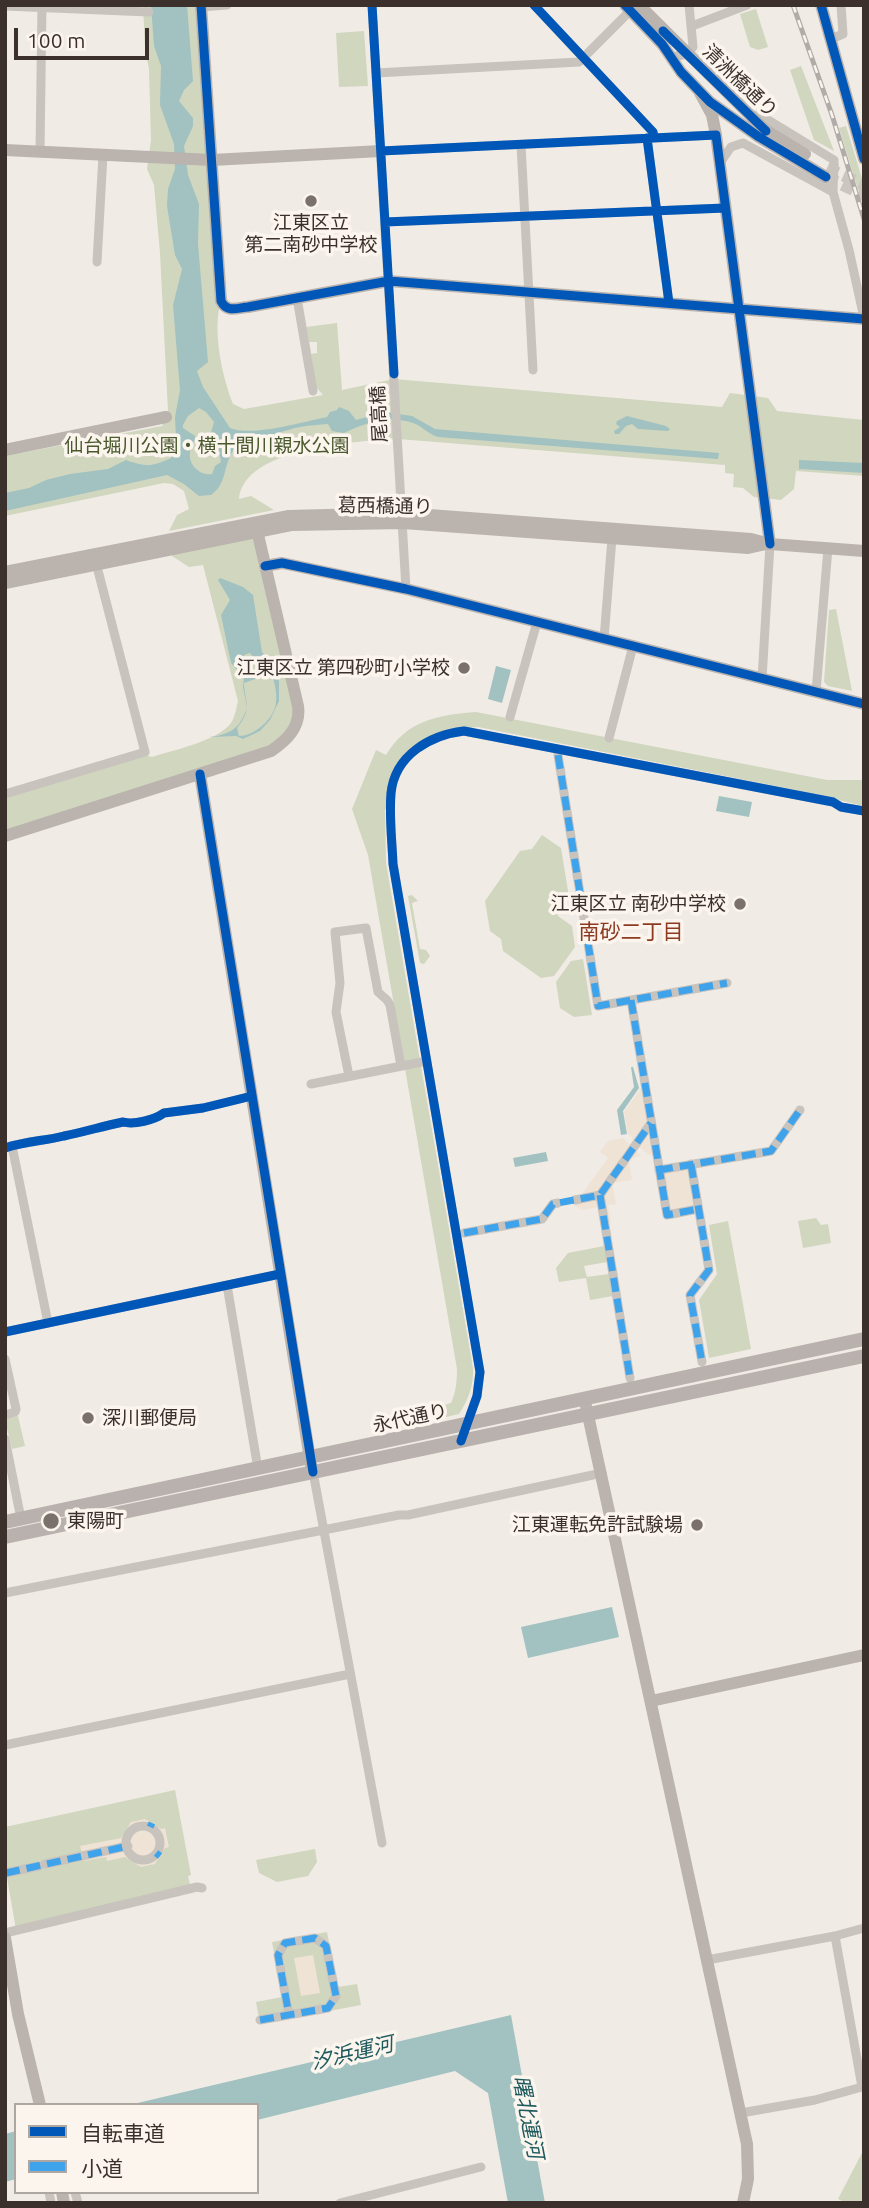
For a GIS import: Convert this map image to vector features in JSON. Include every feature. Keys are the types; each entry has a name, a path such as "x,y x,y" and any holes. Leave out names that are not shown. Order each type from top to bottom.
{"main road":[{"name":"永代通り","path":"5,1522 258,1469 311,1465 461,1441 864,1339"},
{"name":"永代通り","path":"5,1537 466,1426 587,1407 864,1356"}],"street":[{"path":"227,5 201,6 223,305 230,309 389,281 864,318 830,178 743,143 731,147 720,163"},
{"name":"尾高橋","path":"372,5 406,589"},
{"path":"534,5 653,132 650,138 656,211 669,303"},
{"path":"672,57 687,54 693,47 689,5"},
{"path":"692,26 747,5"},
{"path":"821,5 864,159"},
{"path":"831,39 843,34 841,5"},
{"path":"5,6 149,12"},
{"path":"40,152 42,6"},
{"path":"376,73 575,62 632,7"},
{"name":"清洲橋通り","path":"632,7 687,54 764,129 830,178"},
{"name":"清洲橋通り","path":"632,7 700,93 759,137 830,178"},
{"path":"709,76 715,89 718,108 716,135"},
{"path":"700,93 712,115 716,135 770,544 762,679"},
{"path":"716,135 720,124 730,116 748,114"},
{"path":"5,150 212,160 716,135 736,128 759,137"},
{"path":"521,145 533,370"},
{"path":"97,262 103,155"},
{"path":"385,222 726,208"},
{"path":"297,298 313,391"},
{"path":"5,450 166,417"},
{"name":"葛西橋通り","path":"5,572 95,559 256,527 289,516 402,518 751,538 770,544 864,551"},
{"name":"葛西橋通り","path":"402,518 748,548 770,544"},
{"path":"5,836 271,751 291,735 297,722 298,706 256,527"},
{"path":"604,639 612,538"},
{"path":"816,692 828,548"},
{"path":"5,794 145,752 95,559"},
{"name":"葛西橋通り","path":"5,583 95,559"},
{"path":"265,565 282,563 406,589 864,704"},
{"path":"510,717 537,622"},
{"path":"610,738 633,646"},
{"path":"461,1441 477,1396 480,1372 393,863 391,791 403,764 423,743 451,732 477,732 724,780 864,811"},
{"path":"558,755 598,1006 727,983"},
{"path":"200,774 311,1465 382,1843"},
{"path":"349,1076 336,1012 340,983 335,932 366,928 378,992 390,1005 401,1066"},
{"path":"631,1000 667,1214 698,1209"},
{"path":"311,1084 427,1060"},
{"path":"48,1323 9,1147 252,1097"},
{"path":"659,1170 771,1151 800,1110"},
{"path":"575,1200 600,1195 651,1123"},
{"path":"691,1164 709,1270 690,1295 702,1363"},
{"path":"600,1195 630,1378"},
{"path":"464,1233 542,1219 552,1204 558,1203"},
{"path":"5,1332 280,1274"},
{"path":"227,1285 258,1469"},
{"path":"5,1359 16,1409 15,1412 5,1415"},
{"path":"587,1407 741,2113 749,2161 743,2203"},
{"path":"5,1439 21,1519"},
{"path":"5,1594 399,1515 408,1516 602,1474"},
{"path":"651,1701 864,1654"},
{"path":"5,1745 350,1674"},
{"path":"151,1825 155,1831 158,1855 140,1860 130,1855 128,1846 126,1837 133,1828 151,1825"},
{"path":"6,1873 128,1846"},
{"path":"39,2103 25,2049 5,1936 197,1887 202,1888"},
{"path":"708,1960 864,1928"},
{"path":"741,2113 815,2100 862,2087 835,1936"},
{"path":"260,2020 289,2015 328,2008 336,1996 327,1946 315,1938 285,1943 278,1955 289,2015"},
{"path":"340,2203 481,2167"}],"green space":[{"name":"仙台堀川公園・横十間川親水公園","path":"143,5 202,5 221,301 218,339 225,380 233,404 244,409 323,395 316,387 311,354 317,353 317,342 309,342 306,327 337,323 342,390 394,379 722,407 730,393 768,398 777,411 864,420 864,476 796,471 794,489 781,500 754,497 743,488 733,487 734,474 725,473 725,465 398,439 331,445 281,458 260,468 246,482 239,499 251,496 274,510 169,531 177,515 189,509 184,491 173,484 164,483 5,516 5,456 162,426 168,411 160,253 154,185 147,169 151,140 149,69 145,49"},
{"path":"756,9 768,47 758,50 750,47 740,14"},
{"path":"364,31 368,86 339,87 336,33"},
{"path":"801,66 834,151 814,140 790,70"},
{"path":"846,126 864,185 864,209 839,128"},
{"path":"172,534 255,538 296,713 288,733 269,748 5,832 5,798 145,755 152,757 194,744 216,735 232,721 238,701 203,565 189,567 172,556"},
{"path":"836,609 852,691 828,686 824,682 829,610"},
{"path":"476,712 827,780 864,780 864,806 478,727 463,728 410,754 385,810 386,863 473,1368 471,1387 462,1409 459,1414 446,1417 444,1405 451,1403 453,1399 457,1369 368,855 352,809 376,750 386,755 404,734 425,722 449,715"},
{"path":"542,835 561,848 569,897 557,913 572,926 575,947 554,976 541,978 503,951 501,939 490,931 485,901 520,851 532,849"},
{"path":"412,895 418,901 412,903 420,949 426,950 430,956 424,964 420,963 408,896"},
{"path":"583,959 592,1015 574,1017 560,1008 556,982 571,961"},
{"path":"816,1218 821,1225 828,1224 831,1243 803,1248 798,1221"},
{"path":"728,1221 751,1349 709,1358 699,1300 717,1274 709,1225"},
{"path":"604,1246 607,1262 584,1266 587,1277 609,1274 613,1296 590,1300 586,1278 559,1282 556,1268 568,1253"},
{"path":"18,1416 25,1446 12,1449 5,1421"},
{"path":"175,1790 191,1875 188,1876 191,1889 16,1930 5,1866 5,1827"},
{"path":"315,1849 317,1862 308,1876 277,1882 259,1873 256,1860"},
{"path":"327,1932 338,1987 357,1984 361,2005 260,2024 256,2002 282,1997 272,1942"},
{"path":"864,2149 864,2203 847,2203 838,2199"}],"shaded area":[{"path":"645,1083 657,1153 649,1155 633,1142 628,1134 624,1112"},
{"path":"623,1138 641,1156 628,1159 632,1180 612,1183 616,1204 608,1205 611,1222 602,1224 599,1207 582,1210 574,1205 608,1158 600,1152 608,1141"},
{"path":"691,1164 698,1209 667,1215 659,1170"},
{"path":"145,1819 161,1829 165,1828 169,1847 165,1848 155,1864 141,1867 125,1857 107,1861 106,1857 84,1861 80,1846 121,1838 131,1822"},
{"path":"313,1955 320,1993 301,1996 294,1958"}],"water":[{"path":"151,5 187,5 193,81 184,90 179,101 193,118 193,126 184,146 188,175 199,204 198,244 208,362 197,371 203,387 230,428 251,431 278,428 327,417 339,407 349,411 356,420 384,412 412,416 435,429 719,453 718,459 438,437 413,423 395,420 368,423 344,433 332,431 328,424 295,428 233,451 220,486 211,495 199,496 167,475 5,511 5,493 70,474 108,469 126,460 149,465 171,458 176,438 175,417 180,390 173,305 182,269 175,255 167,206 168,189 175,169 174,144 160,105 161,66 154,46","holes":["199,408 214,422 209,440 218,447 221,462 215,466 212,474 203,473 193,465 190,452 195,436 183,428 188,416"]},
{"path":"627,416 670,429 638,429 632,424 615,434 614,431 620,427 616,424 617,421"},
{"path":"799,460 864,463 864,473 799,469"},
{"path":"220,578 243,587 253,595 262,652 274,665 279,681 279,701 270,720 260,731 243,739 236,736 209,737 233,730 247,709 245,716 237,728 239,736 257,729 268,720 275,708 276,690 273,678 266,675 244,683 247,707 243,687 244,678 231,663 221,615 230,600 218,580","holes":["250,653 261,666 255,674 249,673 244,665 244,655"]},
{"path":"496,666 511,670 502,703 488,699"},
{"path":"719,796 752,802 749,817 716,811"},
{"path":"631,1067 639,1088 623,1111 627,1134 621,1135 617,1110 634,1087"},
{"path":"546,1152 548,1161 515,1167 513,1158"},
{"path":"612,1607 619,1637 528,1658 521,1627"},
{"path":"511,2015 545,2203 508,2203 488,2093 455,2071 259,2120 259,2103 137,2103"},
{"path":"14,2132 14,2180 5,2182 5,2134"}],"tunnel":[{"path":"827,168 864,185"},
{"path":"826,177 864,195"}],"railway":[{"path":"793,5 832,115 864,219"}],"marked path":[{"path":"558,755 598,1006 727,983"},
{"path":"631,1000 667,1215 698,1209"},
{"path":"659,1170 771,1151 800,1110"},
{"path":"464,1233 542,1219 553,1204 600,1195 651,1123"},
{"path":"691,1164 709,1270 690,1295 702,1362"},
{"path":"600,1195 630,1378"},
{"path":"150,1827 152,1823"},
{"path":"6,1873 128,1846"},
{"path":"156,1853 160,1856"},
{"path":"260,2020 328,2008 336,1996 326,1946 315,1938 285,1943 278,1955 289,2015"}],"cycle path":[{"path":"201,5 221,301 226,307 248,307 389,281 864,319"},
{"path":"372,5 394,374"},
{"path":"534,5 653,132 654,138"},
{"path":"625,5 662,44 681,72 710,102 759,137 826,177"},
{"path":"821,5 864,159"},
{"path":"663,31 766,131"},
{"path":"381,151 716,135 770,544"},
{"path":"647,138 669,303"},
{"path":"385,222 725,208"},
{"path":"265,566 282,563 406,589 864,704"},
{"path":"461,1441 477,1396 480,1372 393,864 391,793 399,768 416,749 427,742 464,731 833,802 841,807 864,811"},
{"path":"200,774 313,1472"},
{"path":"5,1148 123,1122 144,1121 164,1113 203,1108 252,1096"},
{"path":"5,1332 280,1274"}],"place":[{"name":"江東区立 第二南砂中学校","path":"311,201"},
{"name":"江東区立 第四砂町小学校","path":"464,668"},
{"name":"江東区立 南砂中学校","path":"740,904"},
{"name":"深川郵便局","path":"88,1418"},
{"name":"東陽町","path":"51,1521"},
{"name":"江東運転免許試験場","path":"697,1525"}],"district":[{"name":"南砂二丁目","path":"631,932"}],"water label":[{"name":"汐浜運河","path":"352,2053"},
{"name":"曙北運河","path":"528,2117"}]}
